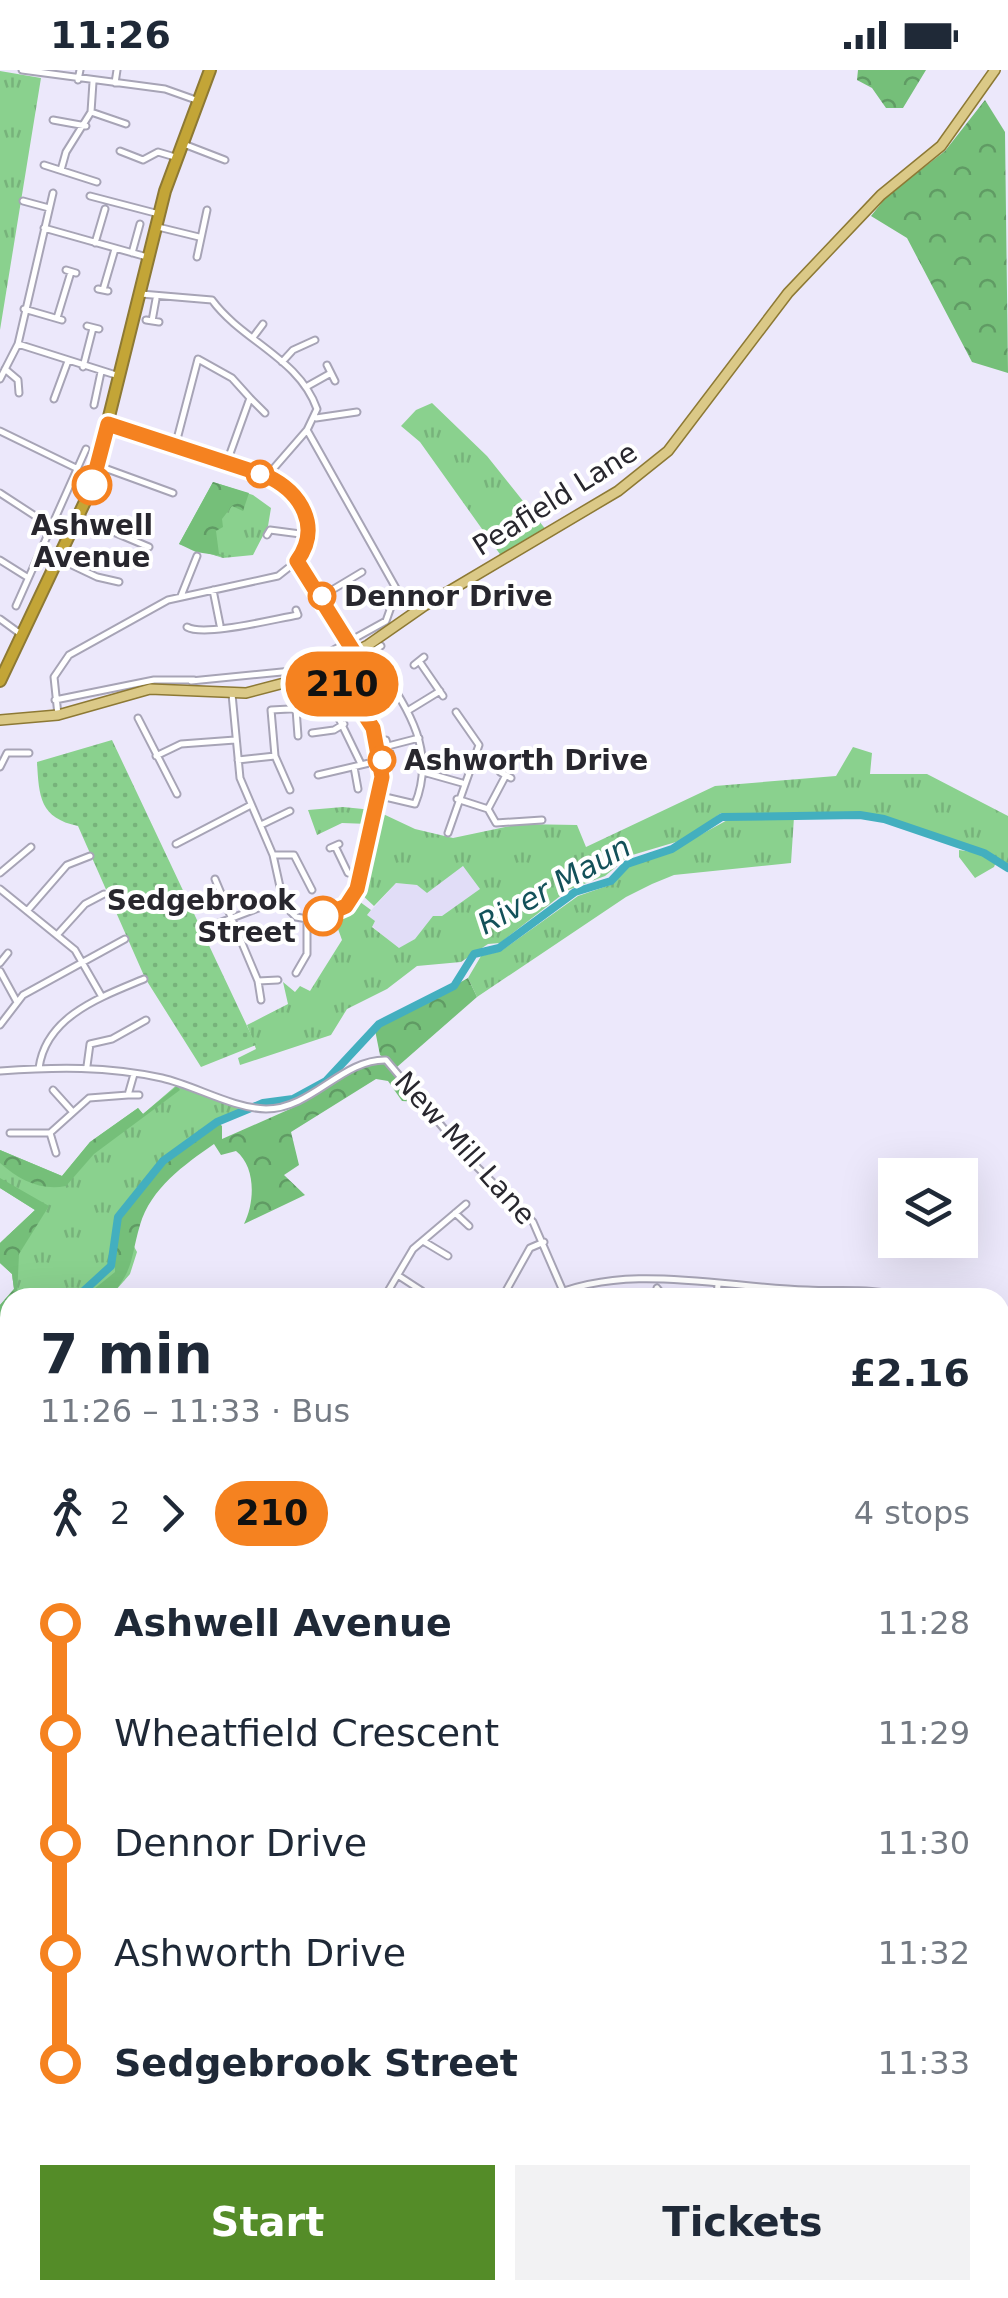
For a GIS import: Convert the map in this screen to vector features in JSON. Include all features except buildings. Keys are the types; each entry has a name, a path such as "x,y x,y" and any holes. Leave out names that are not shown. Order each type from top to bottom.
{"highway":[{"path":"0,681 99,466 159,214 175,157 210,70"}],"main road":[{"name":"Peafield Lane","path":"1,719 58,715 142,691 232,694 332,664 352,648 576,519 652,467 768,318 867,209 941,146 994,70"}],"street":[{"path":"22,70 165,89 196,100"},
{"path":"78,80 80,70"},
{"path":"115,83 117,70"},
{"path":"61,170 66,152 86,126 93,82"},
{"path":"91,112 127,125"},
{"path":"52,120 86,126"},
{"path":"180,143 224,160"},
{"path":"123,154 144,160 158,152 175,157"},
{"path":"43,164 96,179"},
{"path":"0,378 18,344 53,193"},
{"path":"90,196 159,214"},
{"path":"25,204 48,208"},
{"path":"197,258 201,217 207,210"},
{"path":"95,243 102,212"},
{"path":"132,253 140,224"},
{"path":"156,226 199,237"},
{"path":"44,228 148,258"},
{"path":"103,290 115,248"},
{"path":"24,309 60,319 71,272"},
{"path":"139,294 214,301 222,293"},
{"path":"152,321 156,298"},
{"path":"214,301 229,321 254,336 282,362 316,404 316,418 267,476"},
{"path":"254,336 263,324"},
{"path":"83,366 93,328"},
{"path":"282,362 293,350 316,340"},
{"path":"18,344 119,376"},
{"path":"176,444 198,359 232,378 265,413"},
{"path":"54,399 54,388 68,362"},
{"path":"327,365 336,380"},
{"path":"5,369 18,380 18,393"},
{"path":"93,401 101,372"},
{"path":"306,387 332,373"},
{"path":"227,462 250,398"},
{"path":"316,418 357,412"},
{"path":"340,416 342,426"},
{"path":"58,715 54,677 63,660 180,596 268,580 297,561 308,535 302,503 289,488 267,476 108,424"},
{"path":"0,430 78,468"},
{"path":"55,700 154,680 292,670 303,673 352,648 389,618 397,590 307,430"},
{"path":"16,606 86,449"},
{"path":"99,466 173,493"},
{"path":"0,493 52,527"},
{"path":"65,500 80,514 149,547"},
{"path":"267,536 270,530 308,535"},
{"path":"180,596 197,556"},
{"path":"57,558 115,583"},
{"path":"0,560 28,577"},
{"path":"297,561 352,648"},
{"path":"322,596 358,573"},
{"path":"214,590 220,626"},
{"path":"186,628 196,631 298,615 296,610"},
{"path":"0,619 23,636"},
{"path":"380,796 415,804 423,772 419,738 408,710 368,655 381,646"},
{"path":"408,710 442,693 419,661"},
{"path":"232,694 238,760 250,805 273,855 282,899 291,914 307,920 346,906 360,876 380,796 382,760 373,728 332,664"},
{"path":"185,691 194,680"},
{"path":"358,705 390,682"},
{"path":"328,696 344,724 359,786"},
{"path":"296,708 298,736"},
{"path":"290,790 275,756 272,710 308,708"},
{"path":"448,833 462,782 482,744 458,722 456,712"},
{"path":"138,718 176,794"},
{"path":"316,731 344,724"},
{"path":"388,746 419,738"},
{"path":"156,756 181,744 236,740"},
{"path":"0,768 7,752 30,753"},
{"path":"238,760 275,756"},
{"path":"322,776 382,760"},
{"path":"423,772 462,782"},
{"path":"488,809 505,775"},
{"path":"457,799 488,809 496,823 532,817 542,820"},
{"path":"176,844 250,805"},
{"path":"260,825 290,811"},
{"path":"335,846 348,872 360,876"},
{"path":"0,873 30,847"},
{"path":"273,855 294,855 312,890"},
{"path":"27,911 67,865 90,856"},
{"path":"214,879 258,981 260,1000"},
{"path":"0,889 57,935 82,961 102,996"},
{"path":"57,935 85,904 104,894"},
{"path":"219,923 282,899"},
{"path":"296,973 308,954 307,920"},
{"path":"0,1025 18,1002 125,939"},
{"path":"8,953 0,967 18,1002"},
{"path":"39,1068 42,1051 66,1019 102,996 144,979"},
{"path":"258,981 278,980"},
{"path":"86,1066 90,1044 112,1038 146,1020"},
{"name":"New Mill Lane","path":"0,1071 86,1066 195,1087 264,1109 289,1107 364,1064 386,1060 474,1163 532,1222 562,1288"},
{"path":"128,1095 135,1074"},
{"path":"53,1090 72,1111"},
{"path":"10,1133 50,1133 72,1111 97,1096 139,1095"},
{"path":"50,1133 56,1153"},
{"path":"391,1288 408,1255 434,1226 466,1204"},
{"path":"455,1213 469,1226"},
{"path":"423,1241 449,1256"},
{"path":"508,1288 530,1248 544,1242"},
{"path":"399,1276 419,1288"},
{"path":"581,1288 630,1280 779,1288"},
{"path":"718,1284 718,1288"}],"shaded area":[{"path":"464,866 481,889 415,939 399,949 372,926 367,915 396,883 417,885"}],"green space":[{"path":"858,70 926,70 903,108 886,108 872,88 857,80"},
{"path":"0,71 41,78 0,330"},
{"path":"985,100 1005,132 1008,373 972,362 907,238 871,216 887,196 945,151"},
{"path":"432,403 487,456 547,531 502,557 420,442 401,426 416,410"},
{"path":"213,482 253,495 271,508 268,526 253,555 223,558 179,544"},
{"path":"213,482 249,493 243,511 232,506 222,519 223,527 216,531 219,554 229,557 196,552 179,544"},
{"path":"112,740 256,1045 201,1067 145,978 78,826 56,818 41,796 37,762"},
{"path":"853,747 872,753 870,774 927,774 1008,816 1008,864 987,855 996,862 994,867 975,878 959,857 959,850 986,854 880,815 721,813 686,839 629,856 605,876 568,890 500,943 488,944 461,962 417,966 387,989 347,1009 331,1035 240,1065 238,1058 256,1049 247,1025 288,1004 283,982 295,992 300,986 310,991 342,940 333,915 356,899 371,910 367,915 375,921 372,927 399,948 415,939 433,916 442,916 480,889 463,866 427,893 417,885 396,883 374,906 361,894 381,813 415,829 453,838 520,824 577,825 586,847 715,786 836,776"},
{"path":"308,810 373,810 369,824 342,823 317,835"},
{"path":"794,817 791,863 674,875 652,884 626,897 477,997 468,978 481,956 501,951 578,896 610,885 629,864 671,851 731,818"},
{"path":"468,978 477,997 397,1067 380,1055 375,1030"},
{"path":"383,1061 420,1102 402,1101 388,1081 376,1079 291,1132 299,1165 284,1175 305,1195 244,1224 252,1195 247,1166 236,1151 221,1155 214,1144 180,1169 152,1200 140,1225 128,1270 117,1288 95,1288 115,1272 116,1231 123,1209 154,1172 191,1140 217,1121 222,1126 222,1139 290,1109 368,1063"},
{"path":"179,1083 247,1107 220,1117 162,1160 121,1210 120,1221 137,1252 130,1274 118,1288 14,1288 12,1274 0,1263 0,1243 35,1210 0,1188 0,1150 62,1176 90,1142 138,1108 143,1114"},
{"path":"177,1086 180,1090 94,1154 66,1186 31,1183 0,1163 0,1150 62,1176 90,1142 138,1108 143,1114"},
{"path":"0,1178 49,1206 19,1254 17,1288 14,1288 12,1274 0,1263 0,1243 35,1210 0,1188"}],"waterway":[{"name":"River Maun","path":"87,1288 111,1266 118,1217 163,1161 217,1122 263,1103 293,1099 326,1081 379,1024 454,986 474,954 499,948 575,892 611,881 627,864 672,849 722,817 860,815 884,819 984,853 1008,868"}],"bus line":[{"name":"210","path":"92,485 108,424 267,476 289,488 302,503 308,535 297,561 354,652 332,664 344,688 367,716 382,760 380,796 357,889 346,906 323,916"}],"place":[{"name":"Ashwell Avenue","path":"92,485"},
{"name":"Dennor Drive","path":"322,596"},
{"name":"Ashworth Drive","path":"382,760"},
{"name":"Sedgebrook Street","path":"323,916"}]}
